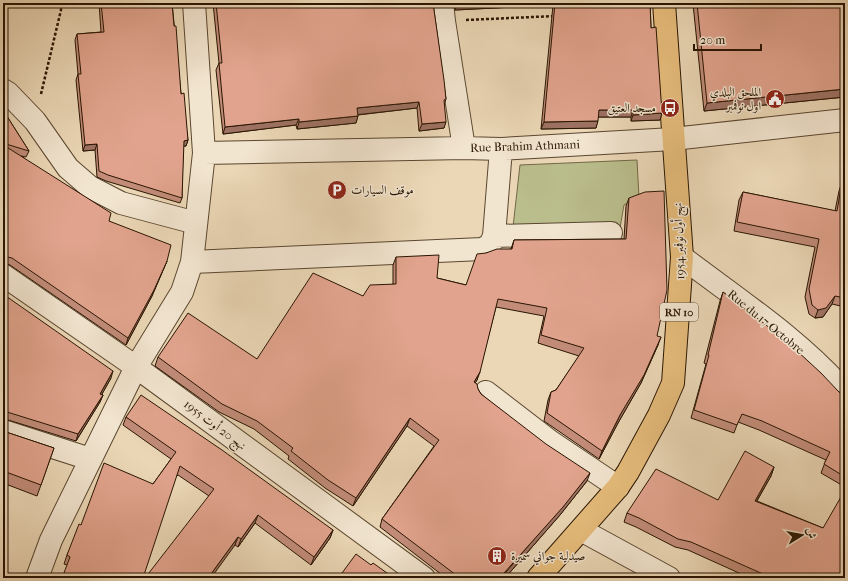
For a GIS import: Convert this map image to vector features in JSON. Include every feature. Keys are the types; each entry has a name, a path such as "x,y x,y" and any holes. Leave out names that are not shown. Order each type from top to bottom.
{"main road":[{"name":"نهج أول نوفمبر 1954","path":"538,578 618,487 628,472 659,415 673,384 682,257 664,3"}],"street":[{"path":"37,578 51,540 90,459 136,367 182,292 192,262 204,153 194,3"},
{"path":"443,12 464,148"},
{"path":"3,90 8,93 35,121 68,168 90,187 120,203 196,223"},
{"name":"Rue Brahim Athmani","path":"204,153 464,148 501,149 673,139 845,120"},
{"path":"192,262 482,249 490,245 494,236 501,149"},
{"path":"494,236 611,233"},
{"name":"Rue du 17 Octobre","path":"682,257 784,335 835,381 845,392"},
{"name":"نهج 20 أوت 1955","path":"3,275 136,367 424,578"},
{"path":"486,392 551,442 618,487"},
{"path":"3,431 90,459"},
{"path":"581,530 669,578"}],"path":[{"path":"35,121 61,10 61,3"},
{"path":"443,12 561,15"}],"green space":[{"path":"637,160 639,198 624,205 620,228 513,227 520,165"}],"building":[{"path":"101,3 172,3 174,26 176,26 181,94 184,93 188,140 184,141 182,198 99,171 97,144 85,145 78,74 81,74 77,34 104,32"},
{"path":"216,3 433,3 444,80 446,122 422,124 419,102 357,108 358,116 299,122 299,119 225,127 219,63 222,63"},
{"path":"555,3 650,3 651,28 656,27 662,113 633,115 633,110 599,110 598,121 544,122"},
{"path":"697,3 845,3 845,89 707,103"},
{"path":"3,110 29,151 6,144 5,146 111,213 109,221 171,245 167,261 154,290 128,338 12,258 3,256"},
{"path":"842,182 845,183 845,298 835,296 826,308 818,310 812,305 809,289 819,239 737,222 743,192 837,211"},
{"path":"664,191 667,290 657,336 661,337 644,375 620,415 602,451 547,413 551,392 556,390 584,348 541,335 547,308 498,299 480,372 474,382 477,384 481,394 546,444 590,473 563,507 501,578 460,578 382,519 439,440 410,418 356,498 328,480 291,451 293,448 257,421 222,404 158,357 188,313 257,359 313,273 363,296 370,285 396,284 396,257 439,255 437,278 466,285 477,254 486,253 497,249 512,249 514,240 626,239 629,198 645,192"},
{"path":"723,292 783,338 845,396 845,477 824,464 830,452 762,421 742,414 737,425 694,410 709,355"},
{"path":"3,294 113,371 100,394 103,395 78,434 7,412 8,410 3,407"},
{"path":"141,395 222,450 333,530 314,557 258,515 241,539 238,537 208,578 145,578 214,489 180,466 143,578 62,578 70,557 67,555 79,524 81,525 104,463 153,484 176,452 126,417"},
{"path":"3,431 54,448 41,485 6,472 3,483"},
{"path":"745,451 774,467 755,501 823,528 845,490 845,578 772,578 691,542 678,539 627,513 656,469 718,500"},
{"path":"356,554 371,565 373,563 394,578 350,578 342,573"}],"place":[{"name":"الملحق البلدي اول نوفمبر","path":"775,99"},
{"name":"مسجد العتيق","path":"670,108"},
{"name":"موقف السيارات","path":"337,190"},
{"name":"صيدلية جواني سميرة","path":"497,556"}]}
